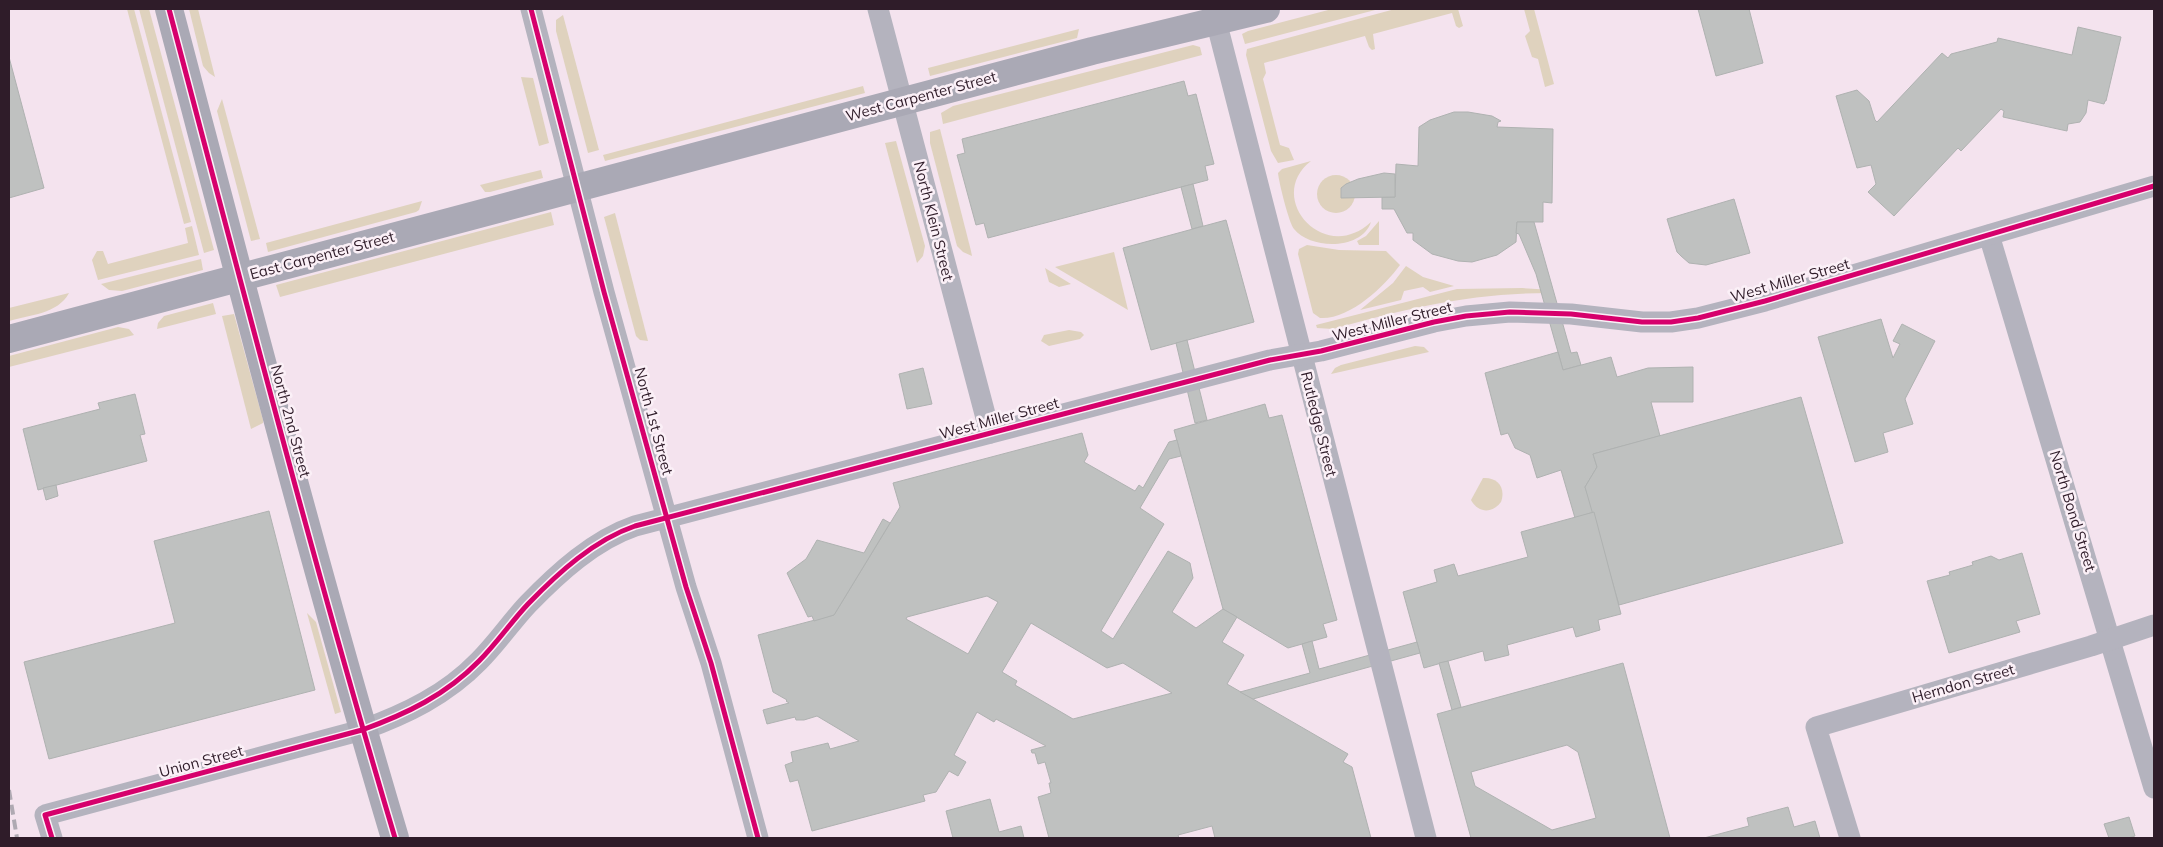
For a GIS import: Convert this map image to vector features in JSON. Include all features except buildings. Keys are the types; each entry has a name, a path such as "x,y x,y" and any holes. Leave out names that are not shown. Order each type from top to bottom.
{"street":[{"name":"North 2nd Street","path":"169,9 239,277 362,730 395,838"},
{"name":"North 1st Street","path":"531,9 604,292 686,587 712,663 758,838"},
{"name":"North Klein Street","path":"878,9 990,433"},
{"name":"West Carpenter Street","path":"578,187 1092,51 1215,15 1266,9"},
{"name":"Rutledge Street","path":"1215,15 1426,838"},
{"name":"West Miller Street","path":"362,730 393,720 427,702 454,684 479,661 529,604 564,571 594,548 627,528 1279,358 1301,355 1434,322 1466,316 1510,312 1571,314 1642,322 1671,322 1698,318 1765,301 2154,186"},
{"name":"East Carpenter Street","path":"9,339 578,187"},
{"name":"North Bond Street","path":"1989,236 2154,788"},
{"name":"Herndon Street","path":"1850,838 1816,726 2154,626"},
{"name":"Union Street","path":"52,838 45,815 362,730"}],"shaded area":[{"path":"127,9 134,9 191,222 184,224"},
{"path":"139,9 149,9 214,250 204,253"},
{"path":"189,9 198,9 215,77 203,66"},
{"path":"1332,9 1379,9 1245,44 1242,34 1248,31"},
{"path":"1395,9 1458,9 1463,26 1459,28 1456,26 1452,13 1373,34 1375,49 1372,50 1365,36 1264,63 1266,73 1263,79 1280,145 1289,148 1294,160 1278,163 1271,151 1246,55 1247,49"},
{"path":"1524,9 1534,9 1554,84 1545,87 1538,59 1532,57 1525,36 1530,31"},
{"path":"563,15 599,150 588,153 556,31 556,20"},
{"path":"1079,29 1077,38 930,76 928,68"},
{"path":"1193,45 1200,47 1202,55 943,124 941,113 953,106"},
{"path":"521,77 533,78 549,143 539,146"},
{"path":"863,86 865,93 605,161 603,155"},
{"path":"222,99 260,239 251,241 217,111"},
{"path":"940,129 972,256 963,252 957,246 930,143 930,132"},
{"path":"896,141 925,246 923,256 917,263 885,143"},
{"path":"1311,161 1298,176 1294,192 1297,208 1306,222 1319,232 1335,236 1353,233 1371,222 1366,231 1358,238 1335,244 1323,243 1312,241 1294,229 1282,194 1278,173 1282,169"},
{"path":"541,170 543,178 490,192 485,192 480,185"},
{"path":"1336,175 1350,180 1355,194 1350,208 1336,213 1322,208 1317,194 1322,180"},
{"path":"422,201 419,210 416,212 268,252 266,243"},
{"path":"551,212 554,225 280,297 276,285"},
{"path":"615,213 648,341 640,340 636,336 604,217"},
{"path":"1379,221 1379,245 1359,245 1357,241 1366,236"},
{"path":"192,226 199,255 98,280 92,260 97,251 103,251 108,264 188,243 185,228"},
{"path":"1307,245 1339,250 1386,251 1400,265 1385,283 1354,308 1342,314 1320,318 1313,313 1298,254 1299,249"},
{"path":"1114,252 1128,310 1055,267"},
{"path":"201,259 203,270 122,291 109,290 101,284"},
{"path":"1406,266 1423,277 1454,286 1430,292 1423,287 1404,291 1401,300 1360,310 1393,283"},
{"path":"1045,268 1071,284 1059,287 1049,282"},
{"path":"1522,288 1553,290 1550,293 1493,296 1440,303 1333,329 1317,328 1316,325 1457,289"},
{"path":"69,293 64,300 50,310 9,321 9,308"},
{"path":"213,303 216,314 157,329 158,323 164,316"},
{"path":"234,314 263,420 263,423 251,429 222,316"},
{"path":"118,327 129,329 134,335 9,367 9,356"},
{"path":"1069,330 1081,332 1084,335 1080,339 1049,346 1041,341 1044,335"},
{"path":"1415,346 1424,347 1429,352 1331,374 1335,368 1341,365"},
{"path":"1483,478 1493,479 1500,484 1502,492 1501,502 1494,509 1481,510 1471,500"},
{"path":"307,613 316,622 341,712 335,714"}],"railway":[{"path":"9,790 17,838"}],"cycle path":[{"path":"169,9 307,528 395,838"},
{"path":"531,9 604,292 686,587 711,663 758,838"},
{"path":"52,838 45,815 362,730 425,702 453,684 479,661 528,604 564,569 605,540 635,526 1270,360 1321,351 1434,322 1466,316 1510,312 1571,314 1642,322 1671,322 1698,318 1765,301 2154,186"}]}
